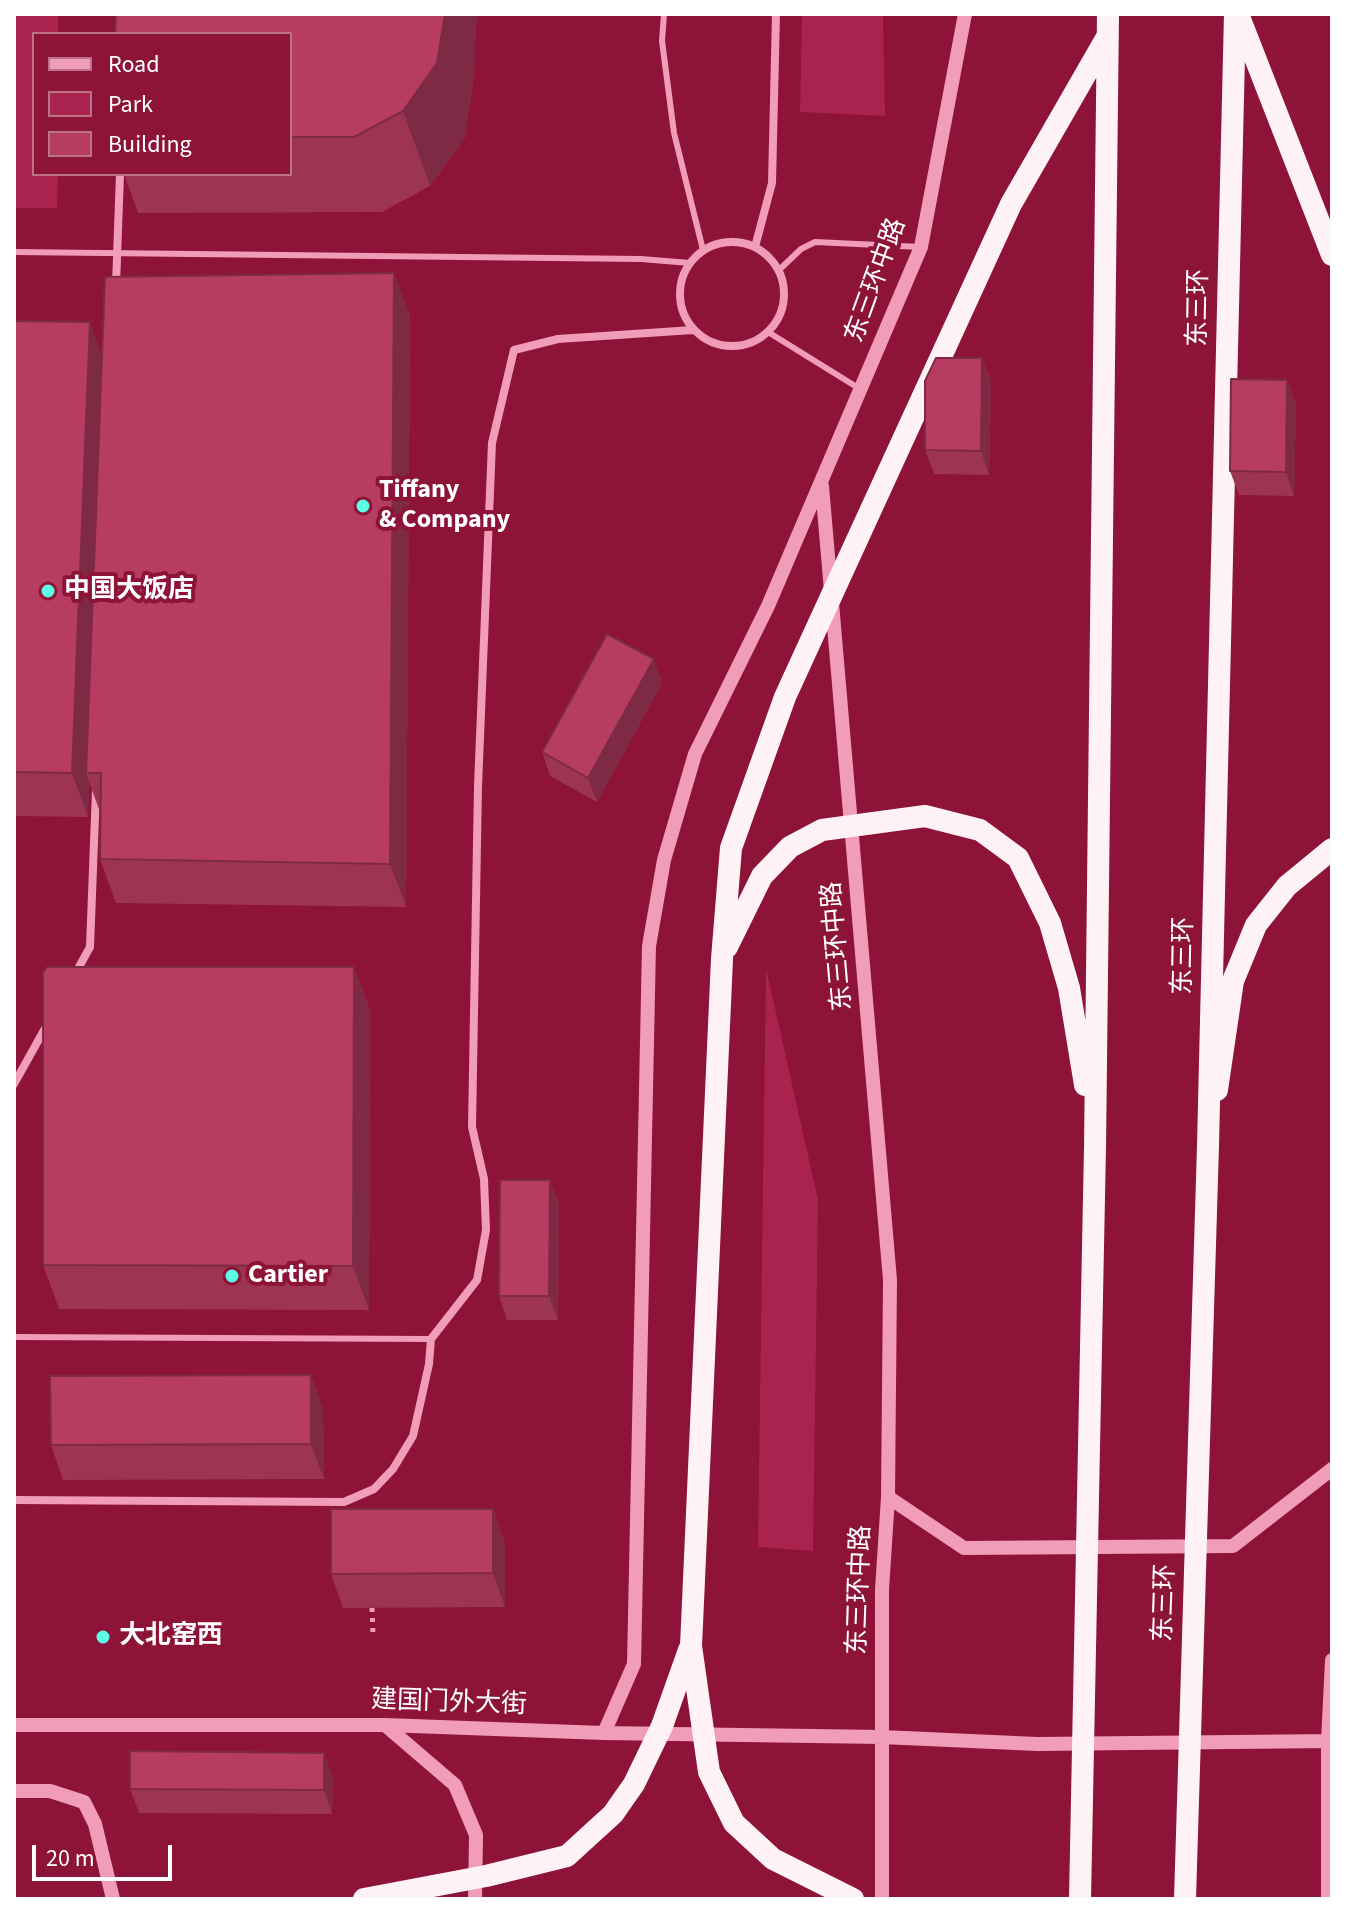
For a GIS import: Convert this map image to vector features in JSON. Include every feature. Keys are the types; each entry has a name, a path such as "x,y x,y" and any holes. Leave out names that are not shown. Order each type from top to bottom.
{"highway":[{"path":"1080,1899 1095,1147 1108,14"},
{"path":"1237,14 1332,255"},
{"name":"东三环","path":"1185,1899 1237,14"},
{"path":"853,1899 773,1859 734,1823 709,1772 691,1646 722,959 731,848 785,697 1011,204 1107,37"},
{"path":"722,959 762,876 790,847 822,830 925,816 980,830 1018,858 1050,923 1069,988 1095,1147"},
{"path":"1208,1146 1233,981 1256,925 1287,886 1332,849"},
{"path":"364,1899 486,1876 567,1856 613,1814 634,1784 662,1726 691,1646"}],"street":[{"path":"755,247 772,183 776,14"},
{"name":"东三环中路","path":"882,1899 882,1590 888,1497 890,1280 822,482 921,247 965,14"},
{"path":"115,301 120,176"},
{"path":"738,242 755,247 769,256 779,270 784,286 784,303 779,319 755,342 730,346 706,340 693,330 683,314 679,297 682,279 690,263 703,250 720,243 738,242"},
{"path":"14,1500 344,1502 374,1489 393,1469 413,1436 429,1364 431,1339 477,1280 486,1230 484,1179 472,1127 478,786 492,443 514,350 558,339 693,330"},
{"path":"604,1733 634,1664 649,946 664,860 695,754 768,606 822,482"},
{"path":"67,988 90,947 97,774"},
{"path":"14,1084 52,1016"},
{"path":"888,1497 964,1548 1233,1546 1332,1469"},
{"path":"1328,1899 1332,1660"},
{"name":"建国门外大街","path":"14,1725 385,1725 604,1733 882,1737 1037,1744 1330,1741"},
{"path":"385,1725 455,1785 476,1835 475,1899"},
{"path":"14,1791 50,1791 84,1802 95,1824 113,1899"}],"lane":[{"path":"664,14 662,41 674,133 703,250"},
{"path":"779,270 801,249 815,242 921,247"},
{"path":"14,252 641,259 690,263"},
{"path":"768,332 861,389"},
{"path":"14,1337 431,1339"}],"path":[{"path":"372,1608 373,1635"}],"green space":[{"path":"14,14 58,14 58,32 32,32 32,176 58,176 57,208 14,208"},
{"path":"802,14 883,14 885,116 800,112"},
{"path":"766,968 818,1200 813,1551 758,1547"}],"building":[{"path":"116,14 445,14 437,63 403,111 354,137 292,137 292,32 115,32"},
{"path":"394,273 390,864 100,859 101,773 86,773 105,277"},
{"name":"中国大饭店","path":"14,321 90,322 72,773 14,772"},
{"path":"936,358 982,358 981,451 925,450 925,381"},
{"path":"1231,379 1287,380 1286,472 1230,471"},
{"path":"607,634 654,659 588,778 542,752"},
{"path":"47,967 354,967 353,1266 43,1265 43,973"},
{"path":"500,1180 550,1180 549,1296 499,1296"},
{"path":"311,1375 311,1444 51,1445 50,1376"},
{"path":"331,1509 493,1509 493,1573 331,1574"},
{"path":"130,1751 324,1753 324,1790 130,1789"}],"place":[{"name":"Tiffany & Company","path":"363,506"},
{"name":"中国大饭店","path":"48,591"},
{"name":"Cartier","path":"232,1276"},
{"name":"大北窑西","path":"103,1637"}]}
